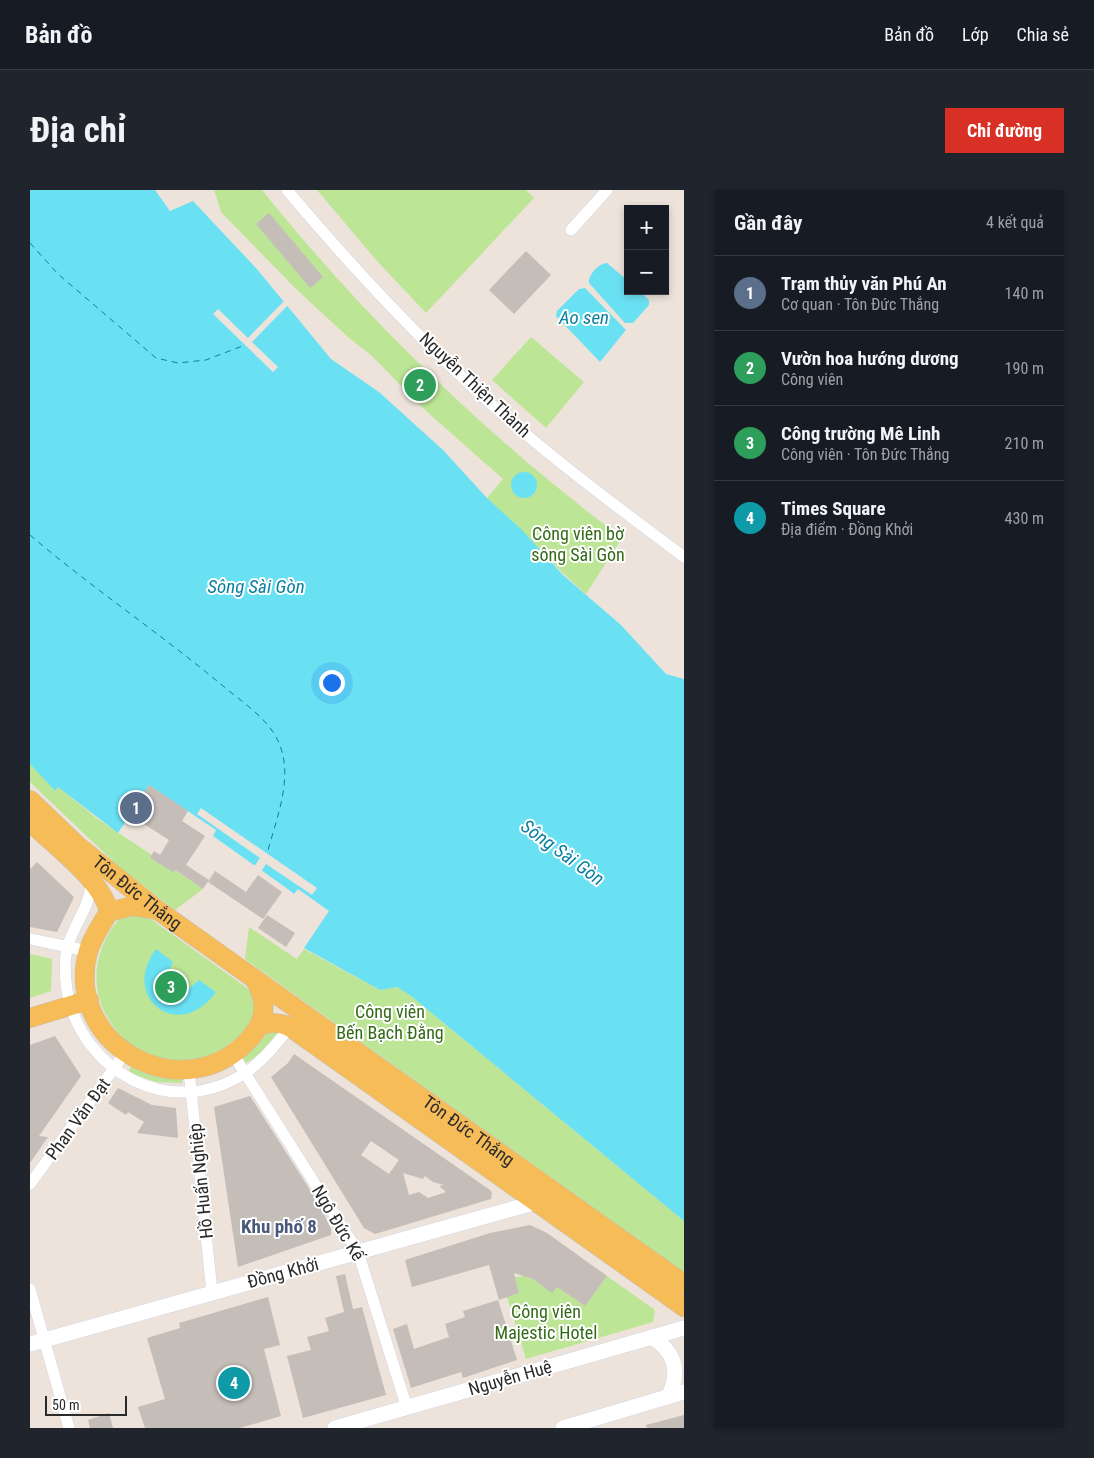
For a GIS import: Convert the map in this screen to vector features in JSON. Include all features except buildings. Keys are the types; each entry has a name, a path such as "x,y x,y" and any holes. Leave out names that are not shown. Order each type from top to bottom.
{"main road":[{"name":"Tôn Đức Thắng","path":"30,800 78,846 159,911 254,977"},
{"name":"Tôn Đức Thắng","path":"30,822 91,881 106,899 109,912"},
{"path":"159,911 132,906 109,912 88,951 85,968 89,1000 102,1030 125,1053 152,1066 170,1070 189,1071 204,1068 233,1054 260,1026 264,1015 264,1000 254,977"},
{"name":"Tôn Ðức Thắng","path":"254,977 684,1284"},
{"path":"30,1018 89,1000"},
{"name":"Tôn Ðức Thắng","path":"260,1026 270,1022 282,1023 290,1027 684,1307"}],"street":[{"name":"Nguyễn Thiện Thành","path":"287,190 381,295 492,404 588,485 684,558"},
{"path":"571,230 607,190"},
{"path":"91,881 89,901 68,947 66,978 70,1005 88,1041 96,1054 114,1069 145,1085 175,1092 213,1087 245,1072 260,1060 290,1027"},
{"path":"30,940 88,951"},
{"name":"Phan Văn Ðạt","path":"30,1184 125,1053"},
{"name":"Ngô Ðức Kế","path":"233,1054 358,1252 407,1408"},
{"name":"Hồ Huấn Nghiệp","path":"189,1071 212,1292"},
{"name":"Ðồng Khởi","path":"37,1342 537,1202"},
{"path":"30,1289 37,1342 69,1428"},
{"name":"Nguyễn Huệ","path":"335,1428 684,1328"},
{"path":"651,1337 666,1349 674,1363 675,1380 668,1397"},
{"path":"563,1428 684,1392"}],"green space":[{"name":"Công viên bờ sông Sài Gòn","path":"214,190 262,190 344,285 431,375 524,459 622,538 586,594 487,498 503,479 425,410 372,356 349,338 296,289 221,212"},
{"path":"317,190 526,190 534,198 426,313 377,261"},
{"path":"531,337 584,382 546,428 492,380"},
{"path":"30,764 55,790 58,787 99,820 203,889 175,910 118,866 30,782"},
{"path":"133,914 148,917 247,988 253,995 258,1008 250,1023 241,1034 230,1043 204,1058 177,1062 151,1056 129,1042 110,1022 99,998 97,970 105,941 113,927 123,917"},
{"name":"Công viên Bến Bạch Đằng","path":"249,927 297,959 304,949 380,990 397,987 411,996 684,1221 684,1273 245,959"},
{"path":"30,954 52,959 51,991 30,998"},
{"path":"271,1030 281,1031 262,1052 246,1063 242,1057"},
{"path":"132,1065 182,1076 182,1083 156,1082 128,1072"},
{"name":"Công viên Majestic Hotel","path":"524,1276 557,1287 585,1306 607,1276 655,1310 653,1322 526,1359 507,1297 519,1293 515,1277"}],"water":[{"name":"Sông Sài Gòn","path":"30,190 155,190 170,211 193,201 256,268 331,359 379,392 443,450 487,498 521,529 563,575 621,625 666,674 684,679 684,1221 411,996 397,987 380,990 304,948 329,911 298,889 294,894 213,836 216,830 149,785 118,833 58,787 55,791 30,764"},
{"name":"Ao sen","path":"607,263 624,278 624,295 643,295 649,300 649,305 633,323 625,323 589,283 590,276"},
{"name":"Ao sen","path":"585,288 626,330 600,362 556,316 557,311 579,289"},
{"path":"524,472 533,476 537,485 533,494 524,498 515,494 511,485 515,476"},
{"path":"156,949 173,962 167,974 173,987 187,990 199,980 216,992 202,1007 186,1014 171,1014 159,1008 149,998 145,984 146,967"}],"pier":[{"path":"285,300 289,304 252,342 278,367 273,372 213,314 218,309 248,338"},
{"path":"201,808 317,888 312,895 266,864 260,873 253,868 260,858 197,814"}],"ferry route":[{"path":"30,243 58,274 156,358 178,363 206,360 245,345"},
{"path":"30,535 199,667 262,719 275,734 283,756 285,770 279,813 267,854"}],"place":[{"name":"Vườn hoa hướng dương","path":"420,385"},
{"name":"Trạm thủy văn Phú An","path":"136,808"},
{"name":"Công trường Mê Linh","path":"171,987"},
{"name":"Times Square","path":"234,1383"}],"district":[{"name":"Khu phố 8","path":"279,1226"}]}
